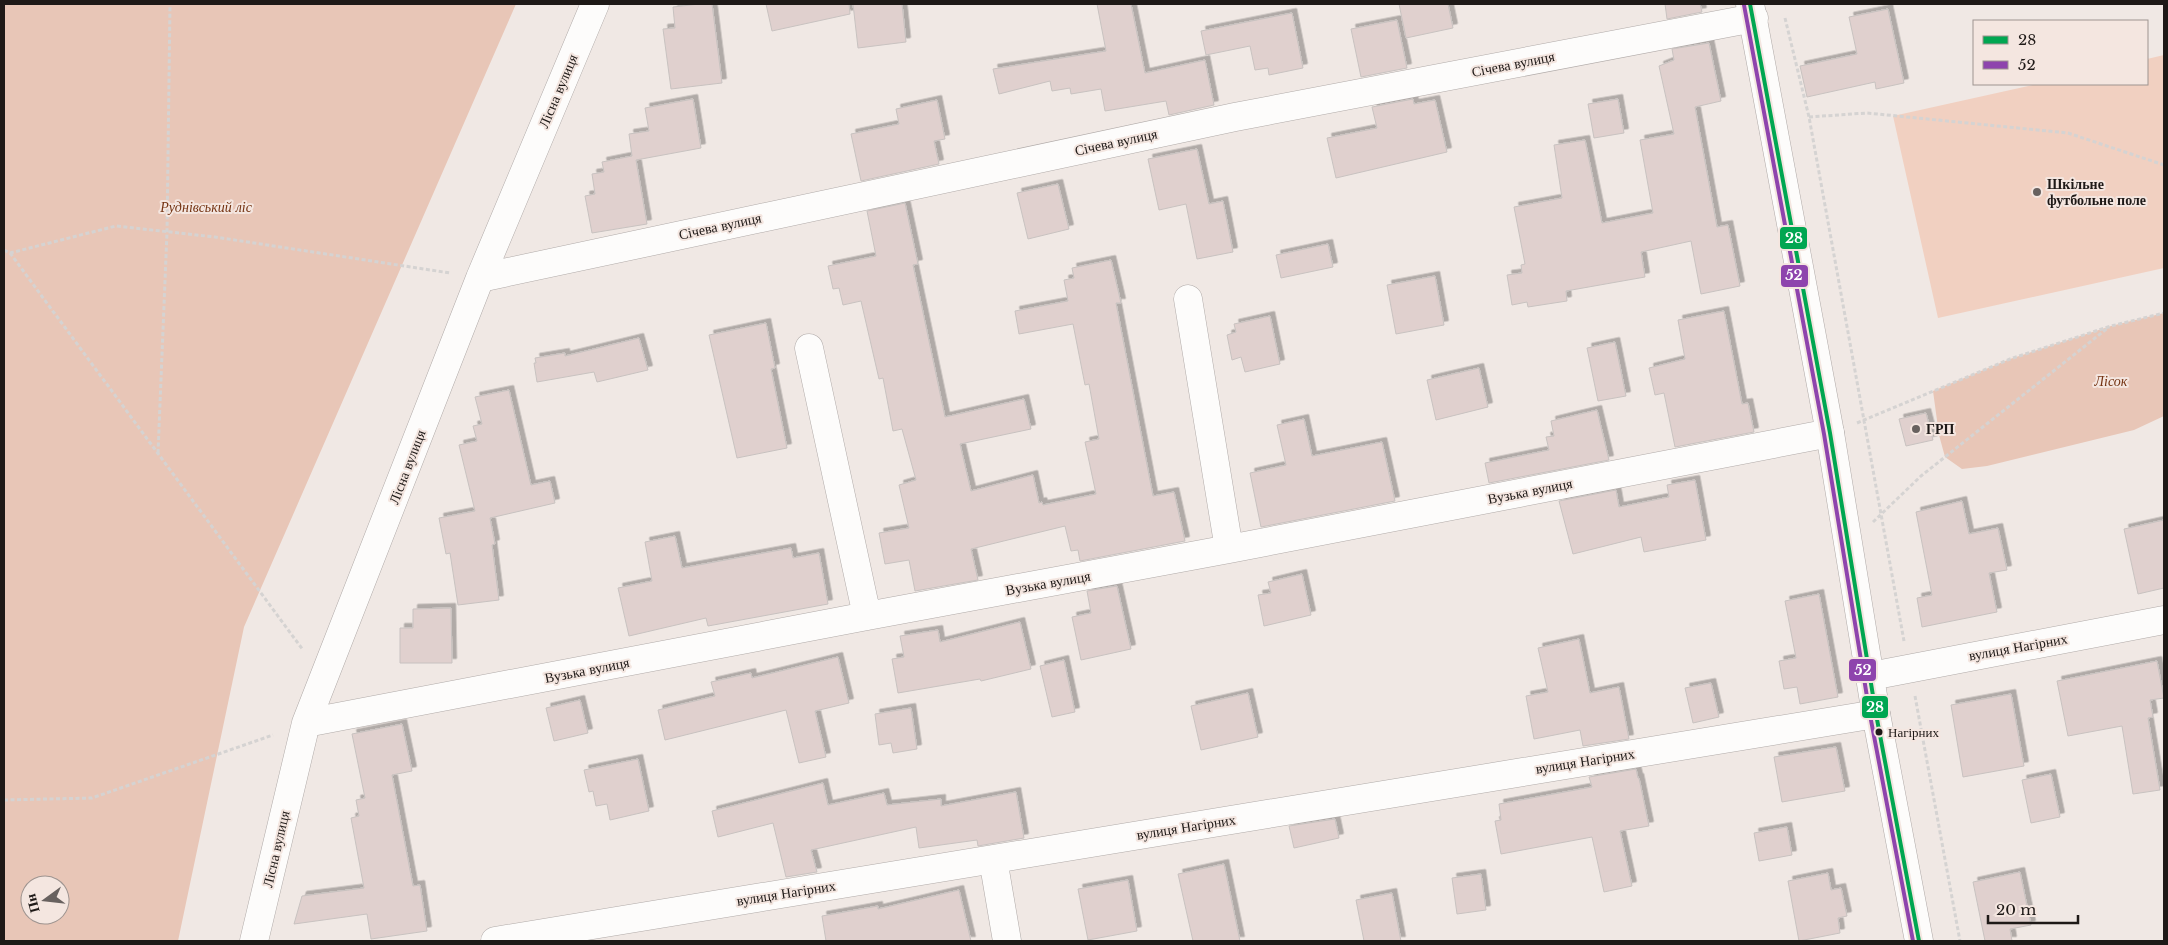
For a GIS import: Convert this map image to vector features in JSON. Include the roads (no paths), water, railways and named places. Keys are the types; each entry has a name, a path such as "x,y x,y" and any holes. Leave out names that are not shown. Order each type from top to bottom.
{"street":[{"name":"Лісна вулиця","path":"254,941 306,723 480,278 595,4"},
{"name":"Січева вулиця","path":"480,278 1235,117 1752,11"},
{"path":"1752,11 1830,433 1872,676 1876,714 1919,941"},
{"path":"1188,299 1229,550"},
{"path":"809,348 867,616"},
{"name":"Вузька вулиця","path":"306,723 867,616 1229,550 1830,433"},
{"name":"вулиця Нагірних","path":"1872,676 1909,667 2164,620"},
{"name":"вулиця Нагірних","path":"495,941 1876,714"},
{"path":"993,859 1007,941"}],"place":[{"name":"Шкільне футбольне поле","path":"2037,192"},
{"name":"ГРП","path":"1916,429"},
{"name":"Нагірних","path":"1879,732"}],"park label":[{"name":"Руднівський ліс","path":"206,207"},
{"name":"Лісок","path":"2111,381"}]}
